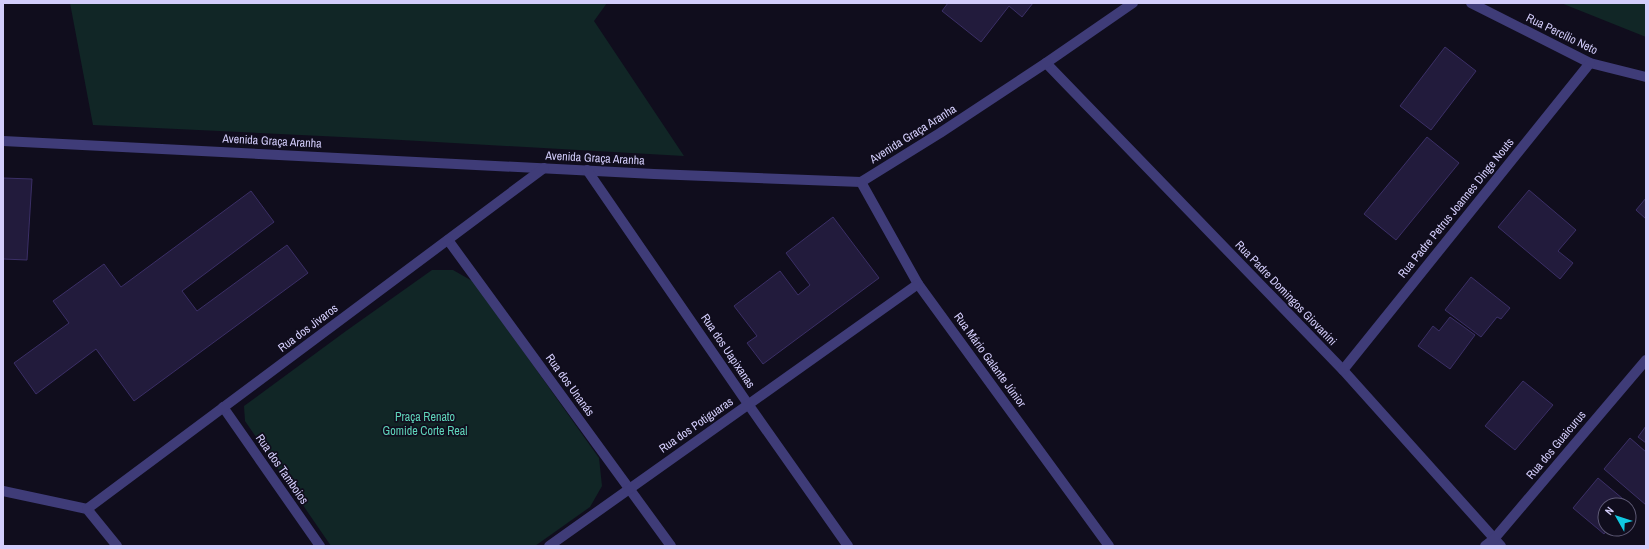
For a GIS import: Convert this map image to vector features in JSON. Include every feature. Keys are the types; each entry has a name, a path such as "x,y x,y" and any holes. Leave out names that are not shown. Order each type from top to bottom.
{"street":[{"name":"Avenida Graça Aranha","path":"3,141 861,182 940,133 1133,3"},
{"name":"Rua Percílio Neto","path":"1471,3 1590,63 1646,77"},
{"name":"Rua Padre Domingos Giovanini","path":"1046,63 1343,370 1498,542"},
{"name":"Rua Padre Petrus Joannes Dinge Nouts","path":"1343,370 1590,63"},
{"name":"Rua dos Jivaros","path":"88,509 544,168"},
{"name":"Rua dos Uapixanas","path":"587,170 848,546"},
{"name":"Rua Mário Galante Júnior","path":"861,182 918,284 1109,546"},
{"name":"Rua dos Unanás","path":"448,240 671,546"},
{"name":"Rua dos Potiguaras","path":"548,546 918,284"},
{"name":"Rua dos Guaicurus","path":"1485,546 1498,542 1646,360"},
{"name":"Rua dos Tamboios","path":"223,407 320,546"},
{"path":"3,491 88,509 117,546"}],"green space":[{"path":"70,3 607,3 594,21 684,156 384,139 93,125"},
{"path":"1561,3 1646,3 1646,37"},
{"name":"Praça Renato Gomide Corte Real","path":"432,270 453,270 474,282 599,458 602,486 590,507 535,546 331,546 245,421 244,406"}],"building":[{"path":"948,3 1033,3 1022,17 1009,6 981,42 942,11"},
{"path":"1445,47 1476,71 1431,130 1400,106"},
{"path":"1427,137 1459,163 1396,240 1364,214"},
{"path":"3,178 32,179 27,260 3,259"},
{"path":"1529,190 1576,230 1558,251 1573,263 1560,279 1498,227"},
{"path":"251,191 274,222 182,291 197,311 287,245 308,273 134,401 96,349 36,394 14,363 69,323 53,301 104,264 121,287"},
{"path":"1646,198 1646,219 1636,210"},
{"path":"833,217 879,278 763,364 747,343 757,336 734,306 780,271 798,295 810,285 786,253"},
{"path":"1471,277 1510,308 1501,319 1497,317 1481,337 1445,310"},
{"path":"1450,317 1475,335 1450,369 1418,346 1433,326 1439,331"},
{"path":"1523,381 1553,405 1515,450 1485,426"},
{"path":"1646,426 1646,443 1638,437"},
{"path":"1630,438 1646,452 1646,505 1637,497 1604,469"},
{"path":"1598,478 1621,497 1597,497 1597,528 1573,508"}]}
